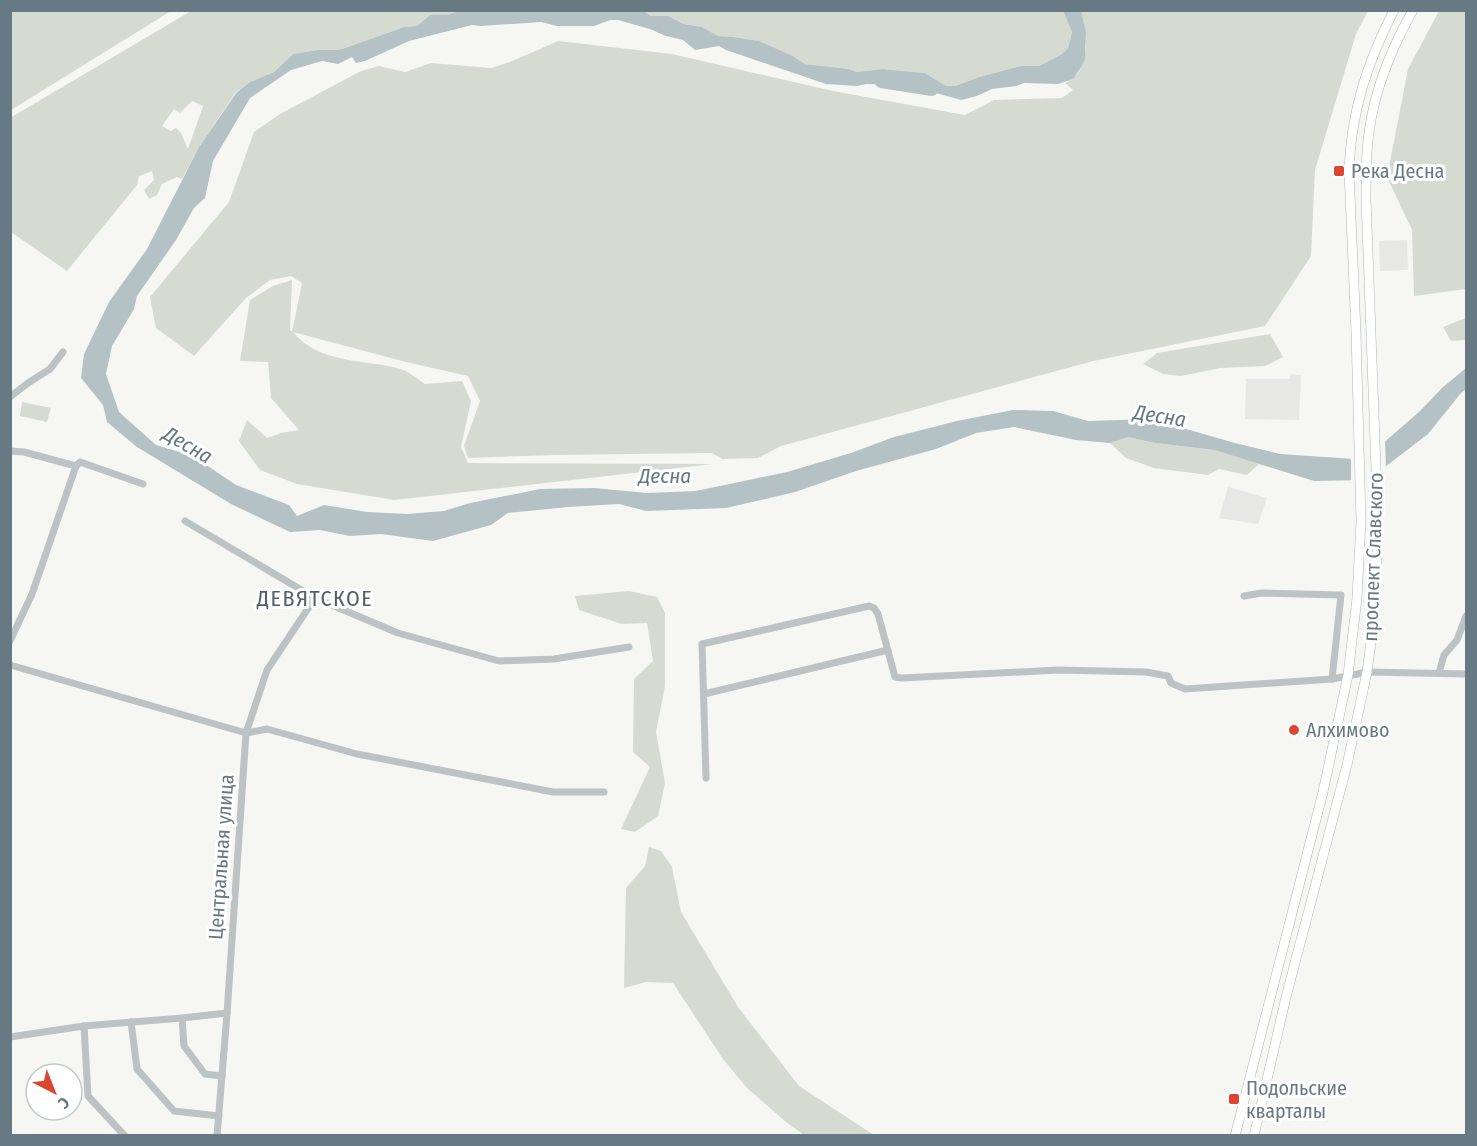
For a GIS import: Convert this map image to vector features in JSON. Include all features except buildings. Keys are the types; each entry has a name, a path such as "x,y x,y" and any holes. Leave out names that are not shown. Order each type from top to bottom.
{"main road":[{"name":"проспект Славского","path":"1235,1136 1323,792 1348,675 1357,598 1361,521 1350,147 1364,78 1394,10"},
{"name":"проспект Славского","path":"1254,1136 1286,997 1347,765 1367,672 1376,601 1378,523 1366,199 1367,152 1370,126 1383,72 1413,10"}],"street":[{"path":"10,398 28,382 50,369 63,352"},
{"path":"10,450 76,466"},
{"path":"10,641 32,594 76,466 80,462 143,484"},
{"path":"185,522 315,598 398,633 499,661 554,659 629,647"},
{"path":"1244,596 1262,593 1341,595 1332,679"},
{"name":"Центральная улица","path":"217,1136 246,733 267,670 315,598"},
{"path":"706,777 702,644 869,606 874,608 878,614 895,677 902,678 1058,670 1146,672 1168,676 1171,682 1185,689 1332,679 1367,672 1467,674"},
{"path":"1438,673 1444,655 1457,640 1467,616"},
{"path":"704,694 888,650"},
{"path":"10,665 246,733 267,729 357,754 553,792 604,792"},
{"path":"10,1037 84,1026 227,1013"},
{"path":"182,1018 184,1046 205,1074 222,1076"},
{"path":"131,1022 137,1069 174,1111 219,1116"},
{"path":"84,1026 88,1096 125,1136"}],"shaded area":[{"path":"11,10 171,10 171,11 11,110"},
{"path":"486,10 642,10 651,16 668,16 684,24 702,27 718,36 759,41 805,64 857,72 883,69 925,73 946,86 955,86 1021,66 1039,66 1062,54 1068,48 1072,32 1063,11 1081,10 1086,33 1085,59 1073,79 1058,84 1024,83 992,89 961,100 910,85 826,84 719,46 695,50 683,40 618,20 610,20 594,26 557,26 541,22 472,25 409,41 365,61 356,63 352,57 338,64 322,61 291,70 250,98 213,161 205,198 194,208 176,240 137,296 134,309 112,346 106,374 119,412 156,445 193,456 236,485 289,505 297,516 324,505 367,512 407,514 444,511 470,503 540,489 594,488 647,493 696,491 787,472 851,453 894,437 1013,410 1053,411 1088,421 1151,419 1280,454 1354,459 1382,444 1466,368 1466,389 1428,434 1368,480 1314,481 1214,450 1155,443 1128,437 1110,443 1076,440 1014,427 976,433 936,449 856,471 795,492 726,508 646,511 619,504 508,513 491,525 433,541 381,534 350,536 320,530 290,532 231,504 137,447 107,422 103,405 81,378 84,354 109,302 147,249 199,147 237,92 250,82 274,72 293,54 345,48 404,27 417,26 430,15"},
{"path":"191,11 459,11 447,15 430,15 417,26 404,27 345,48 293,54 274,72 250,82 236,92 199,147 182,179 177,177 162,184 157,195 149,199 144,190 154,180 152,171 139,176 137,185 67,271 11,232 10,118","holes":["192,101 203,106 188,149 181,133 176,128 171,131 162,126 174,109 180,113"]},
{"path":"642,11 1063,11 1072,32 1068,48 1062,54 1039,66 1021,66 955,86 946,86 925,73 883,69 857,72 805,64 759,41 717,36 702,27 684,24 668,16 651,16"},
{"path":"1081,11 1368,11 1356,34 1315,170 1311,256 1265,326 1093,361 781,446 758,458 722,459 712,453 468,458 464,446 480,401 468,376 293,332 316,350 343,359 401,369 425,384 462,381 471,401 461,447 468,463 713,464 394,500 297,484 260,470 239,441 247,420 267,438 299,430 271,398 268,362 240,361 250,300 273,286 292,280 290,330 292,332 302,283 291,276 270,280 246,298 194,356 156,328 150,297 229,202 254,132 280,114 361,71 379,66 405,72 431,63 491,68 558,41 672,54 833,91 965,115 994,100 1062,98 1073,90 1065,83 1080,70 1086,51"},
{"path":"1439,11 1466,11 1466,289 1414,296 1412,230 1387,177 1408,69"},
{"path":"1407,240 1408,270 1380,271 1379,241"},
{"path":"1466,318 1466,340 1451,341 1443,327"},
{"path":"1270,334 1283,357 1265,366 1220,368 1181,376 1163,374 1143,364 1157,353"},
{"path":"1291,374 1301,375 1299,420 1245,419 1246,379 1290,379"},
{"path":"22,402 51,408 47,422 20,416"},
{"path":"1128,437 1155,443 1214,450 1259,464 1247,475 1219,469 1208,475 1154,468 1126,458 1110,443"},
{"path":"1228,487 1267,498 1258,524 1219,518"},
{"path":"629,591 657,597 665,613 665,686 656,732 665,783 658,816 635,832 621,829 650,767 633,752 634,679 653,661 647,623 622,624 579,610 575,596"},
{"path":"649,847 661,851 672,867 681,912 738,1007 799,1086 874,1135 804,1135 747,1088 723,1059 673,983 646,982 624,988 626,888 645,866"}],"pier":[{"path":"1385,438 1386,470 1369,483 1351,483 1351,456"}],"waterway":[{"name":"Десна","path":"881,82 932,90"}],"place":[{"name":"Река Десна","path":"1339,171"},
{"name":"Алхимово","path":"1294,730"},
{"name":"Подольские кварталы","path":"1234,1099"}],"district":[{"name":"ДЕВЯТСКОЕ","path":"315,598"}]}
